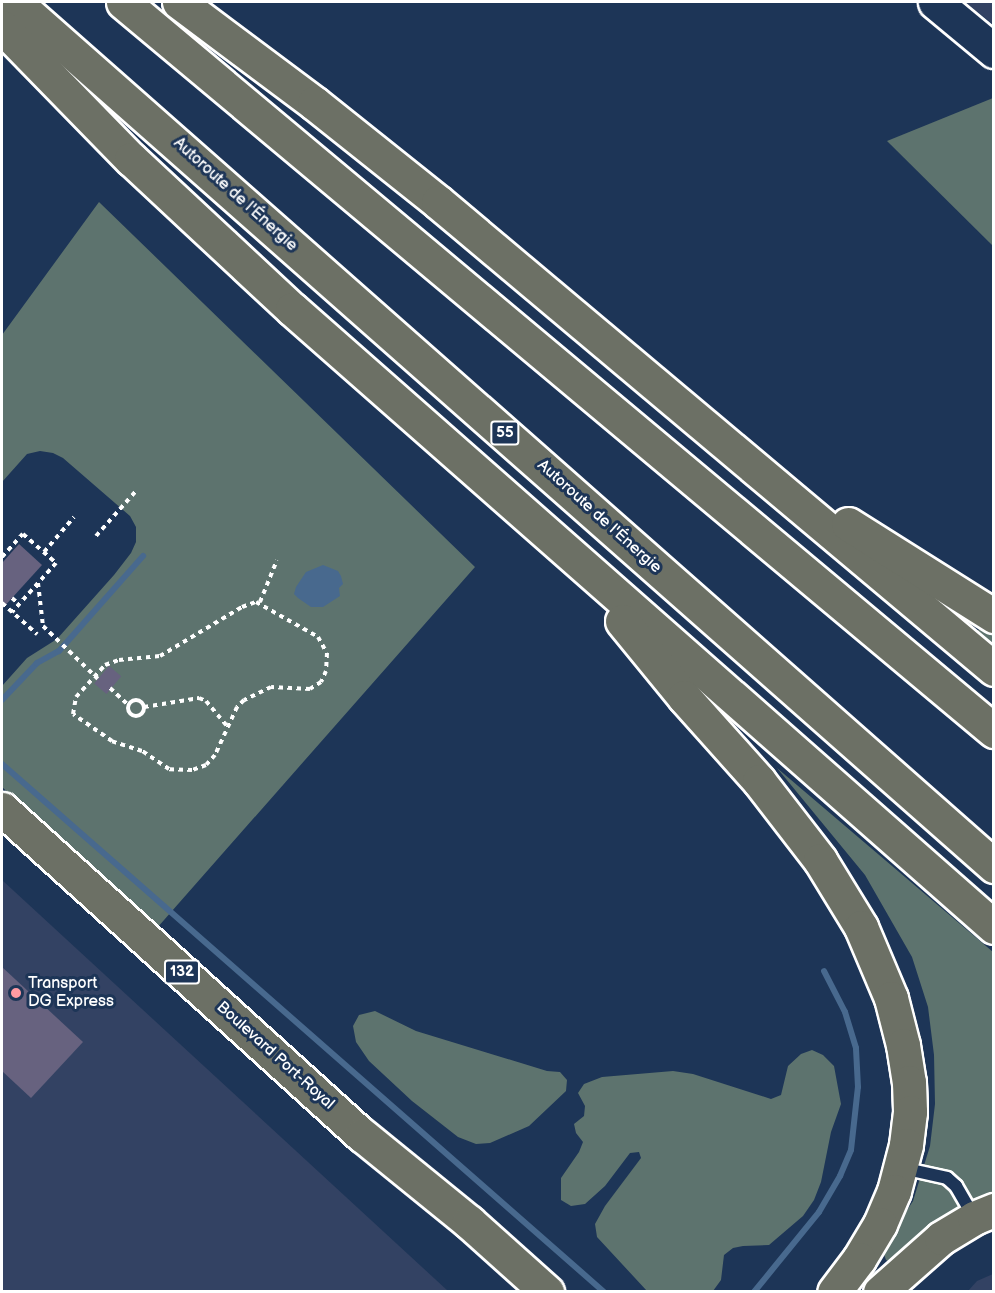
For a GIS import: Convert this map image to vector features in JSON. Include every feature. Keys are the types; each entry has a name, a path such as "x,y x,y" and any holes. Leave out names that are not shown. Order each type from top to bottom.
{"main road":[{"name":"Autoroute de l'Énergie","path":"15,2 993,866"},
{"path":"123,2 993,731"},
{"path":"179,2 273,71 395,167 993,669"},
{"path":"2,27 131,159 226,248 993,927"},
{"path":"744,460 993,616"},
{"path":"564,549 684,697 782,808 825,868 861,927 891,998 907,1064 910,1112 901,1168 891,1200 873,1237 834,1292"},
{"name":"Boulevard Port-Royal","path":"2,809 362,1135 469,1222 547,1292"},
{"name":"Boulevard Port-Royal","path":"362,1135 517,1292"},
{"path":"880,1292 929,1246 984,1214"}],"street":[{"path":"935,2 993,51"}],"lane":[{"path":"901,1168 947,1178 984,1214"}],"path":[{"path":"96,536 135,492"},
{"path":"44,552 74,517"},
{"path":"2,557 23,534 56,563 12,612"},
{"path":"260,602 277,560"},
{"path":"38,584 43,626 96,677"},
{"path":"12,598 19,604"},
{"path":"260,602 318,637 327,653 326,671 321,682 310,689 279,686 262,690 240,703 215,755 206,765 192,770 169,769 142,751 112,741 73,714 76,697 96,677 112,661 160,656 242,607 260,602"},
{"path":"2,603 37,634"},
{"path":"110,688 128,705 129,713 135,717 142,714 144,707"},
{"path":"144,707 199,698 206,701 228,727"},
{"path":"128,705 137,700 144,707"}],"shaded area":[{"path":"965,2 993,2 993,24"},
{"path":"323,565 338,571 341,576 343,584 339,588 340,596 323,607 311,607 294,594 296,587 306,572"},
{"path":"2,880 448,1291 2,1291"},
{"path":"993,1274 993,1291 968,1291 977,1281"}],"green space":[{"path":"993,98 993,246 887,141"},
{"path":"99,202 475,567 157,928 2,787 2,686 27,658 57,639 114,575 131,553 136,542 136,527 130,516 63,458 53,453 40,451 27,454 2,482 2,335"},
{"path":"985,627 993,631 993,651 977,635 978,630"},
{"path":"777,768 993,952 993,1198 892,1263 886,1260 882,1249 913,1201 930,1146 935,1104 934,1055 928,1007 912,957 865,875"},
{"path":"375,1011 416,1031 547,1071 560,1072 567,1080 566,1091 529,1126 490,1143 476,1144 458,1137 412,1101 369,1061 356,1042 353,1026 359,1015"},
{"path":"812,1050 823,1055 834,1066 841,1104 831,1132 821,1182 814,1200 803,1216 769,1245 733,1248 724,1255 721,1280 713,1291 647,1291 597,1237 595,1224 605,1206 641,1158 639,1152 630,1153 605,1186 585,1204 571,1206 561,1200 561,1178 579,1152 583,1142 576,1133 574,1124 584,1116 585,1106 578,1093 584,1084 602,1077 673,1071 693,1074 771,1099 781,1095 788,1066 801,1054"}],"building":[{"path":"19,544 42,565 2,609 2,563"},
{"path":"109,666 121,676 106,694 94,684"},
{"path":"2,967 83,1042 31,1098 2,1071"}],"waterway":[{"path":"2,700 37,663 59,651 143,556"},
{"path":"2,764 604,1292"},
{"path":"754,1292 819,1212 840,1176 851,1150 858,1087 856,1048 845,1012 824,971"}],"place":[{"name":"Transport DG Express","path":"16,993"}]}
